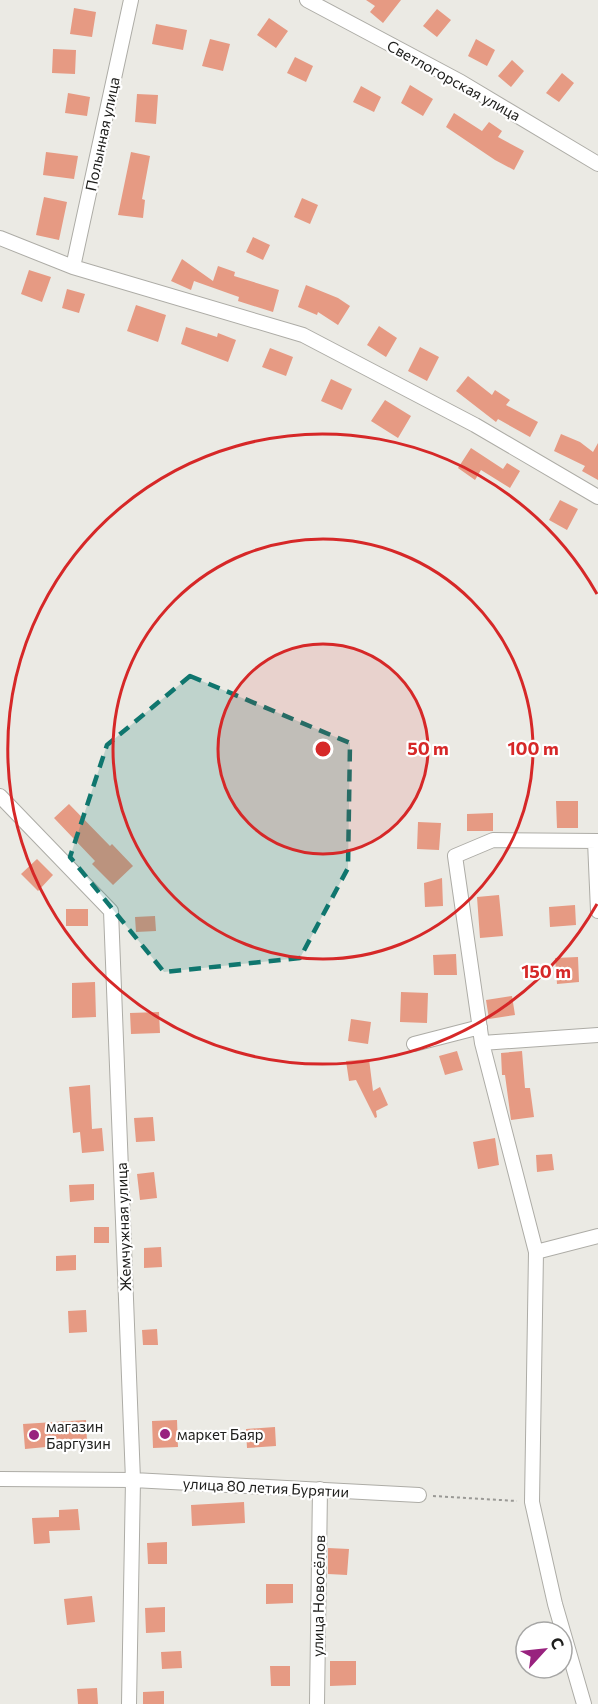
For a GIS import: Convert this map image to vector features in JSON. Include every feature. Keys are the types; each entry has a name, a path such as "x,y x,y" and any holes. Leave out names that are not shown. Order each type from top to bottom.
{"street":[{"name":"Полынная улица","path":"74,267 130,0"},
{"name":"Светлогорская улица","path":"308,0 461,82 598,164"},
{"path":"0,238 74,267 303,335 476,425 598,497"},
{"name":"Жемчужная улица","path":"0,796 111,911 133,1480 129,1704"},
{"path":"584,1704 527,1502 536,1252 482,1043 455,856 493,840 596,841 598,911"},
{"path":"414,1044 480,1027"},
{"path":"482,1043 598,1035"},
{"path":"536,1252 598,1236"},
{"name":"улица 80 летия Бурятии","path":"0,1479 133,1480 418,1495"},
{"name":"улица Новосёлов","path":"317,1704 320,1489"}],"path":[{"path":"418,1495 527,1502"}],"highlighted area":[{"path":"190,676 350,743 348,868 300,958 164,972 70,857 107,745"}],"building":[{"path":"366,0 401,0 383,23 370,12 375,6"},
{"path":"74,8 96,12 92,37 70,34"},
{"path":"437,9 451,20 437,37 423,26"},
{"path":"269,18 288,31 276,48 257,35"},
{"path":"156,24 187,30 183,50 152,44"},
{"path":"210,39 230,44 223,71 202,66"},
{"path":"476,39 495,50 487,66 468,56"},
{"path":"53,49 76,50 75,74 52,73"},
{"path":"295,57 313,66 306,82 287,73"},
{"path":"512,60 524,71 511,87 498,76"},
{"path":"562,73 574,83 559,102 546,93"},
{"path":"410,85 433,99 423,116 401,103"},
{"path":"361,86 381,97 374,112 353,102"},
{"path":"68,93 90,97 87,116 65,113"},
{"path":"137,94 158,95 156,124 135,122"},
{"path":"454,113 482,131 489,122 502,131 498,137 524,151 514,170 446,127"},
{"path":"46,152 78,156 74,179 43,175"},
{"path":"131,152 150,156 142,199 145,200 143,218 118,215"},
{"path":"44,197 67,202 59,240 36,235"},
{"path":"302,198 318,205 310,224 294,217"},
{"path":"253,237 270,245 263,260 246,252"},
{"path":"182,259 213,281 218,266 235,272 234,276 279,290 273,312 238,301 239,297 194,281 191,290 171,281"},
{"path":"29,270 51,277 42,302 21,294"},
{"path":"306,285 338,298 350,306 338,325 318,312 317,315 298,307"},
{"path":"67,289 85,294 79,313 62,308"},
{"path":"136,305 166,315 158,342 127,331"},
{"path":"379,326 397,338 386,357 367,345"},
{"path":"186,327 217,337 218,333 236,340 228,362 181,344"},
{"path":"420,347 439,357 427,381 408,371"},
{"path":"270,348 293,357 286,376 262,367"},
{"path":"468,376 492,395 495,390 510,400 506,405 538,422 530,437 498,419 496,422 456,391"},
{"path":"331,379 352,389 342,410 321,401"},
{"path":"385,400 411,416 398,438 371,421"},
{"path":"561,434 580,442 593,452 598,443 598,480 582,471 585,466 554,451"},
{"path":"471,448 503,469 507,463 520,471 510,488 481,470 475,480 458,468"},
{"path":"560,500 578,509 567,530 549,520"},
{"path":"556,801 578,801 578,828 557,828"},
{"path":"69,804 133,866 113,885 92,864 95,861 54,818"},
{"path":"493,813 493,831 467,831 467,814"},
{"path":"418,822 441,823 439,850 417,849"},
{"path":"37,859 53,875 38,891 21,874"},
{"path":"442,878 443,906 425,907 424,883"},
{"path":"499,895 503,936 480,938 477,897"},
{"path":"575,905 576,925 550,927 549,907"},
{"path":"66,909 88,909 88,926 66,926"},
{"path":"155,916 156,931 136,932 135,917"},
{"path":"456,954 457,975 434,975 433,955"},
{"path":"578,957 579,982 557,984 555,958"},
{"path":"95,982 96,1017 72,1018 72,983"},
{"path":"401,992 428,993 427,1023 400,1022"},
{"path":"512,996 515,1015 489,1019 486,1000"},
{"path":"159,1012 160,1033 131,1034 130,1013"},
{"path":"351,1019 371,1022 368,1044 348,1041"},
{"path":"457,1051 463,1070 445,1075 439,1056"},
{"path":"522,1051 525,1088 530,1088 534,1117 511,1120 505,1075 502,1075 501,1053"},
{"path":"369,1059 373,1091 380,1087 388,1105 376,1111 377,1117 375,1118 356,1080 349,1081 346,1061"},
{"path":"90,1085 92,1129 102,1128 104,1151 82,1153 80,1132 73,1133 69,1087"},
{"path":"153,1117 155,1141 136,1142 134,1118"},
{"path":"495,1138 499,1165 478,1169 473,1142"},
{"path":"552,1154 554,1170 537,1172 536,1155"},
{"path":"154,1172 157,1198 140,1200 137,1174"},
{"path":"94,1184 94,1200 70,1202 69,1185"},
{"path":"94,1227 109,1227 109,1243 94,1243"},
{"path":"161,1247 162,1267 144,1268 144,1248"},
{"path":"76,1255 76,1270 56,1271 56,1256"},
{"path":"86,1310 87,1332 69,1333 68,1311"},
{"path":"157,1329 158,1345 143,1345 142,1330"},
{"path":"86,1420 87,1442 25,1449 23,1424"},
{"name":"маркет Баяр","path":"177,1420 178,1447 153,1448 152,1421"},
{"path":"275,1427 276,1446 247,1448 246,1429"},
{"path":"244,1502 245,1523 192,1526 191,1505"},
{"path":"78,1509 80,1530 49,1531 50,1543 34,1544 32,1518 59,1517 59,1510"},
{"path":"167,1542 167,1564 148,1564 147,1543"},
{"path":"328,1548 349,1549 347,1575 328,1574"},
{"path":"266,1584 293,1584 293,1603 266,1604"},
{"path":"92,1596 95,1622 67,1625 64,1599"},
{"path":"165,1607 165,1632 146,1633 145,1608"},
{"path":"181,1651 182,1668 162,1669 161,1652"},
{"path":"330,1661 356,1661 356,1685 330,1686"},
{"path":"270,1666 290,1666 290,1686 271,1686"},
{"path":"97,1688 98,1704 78,1704 77,1689"},
{"path":"164,1691 164,1704 143,1704 143,1692"}],"place":[{"name":"маркет Баяр","path":"165,1434"},
{"name":"магазин Баргузин","path":"34,1435"}]}
